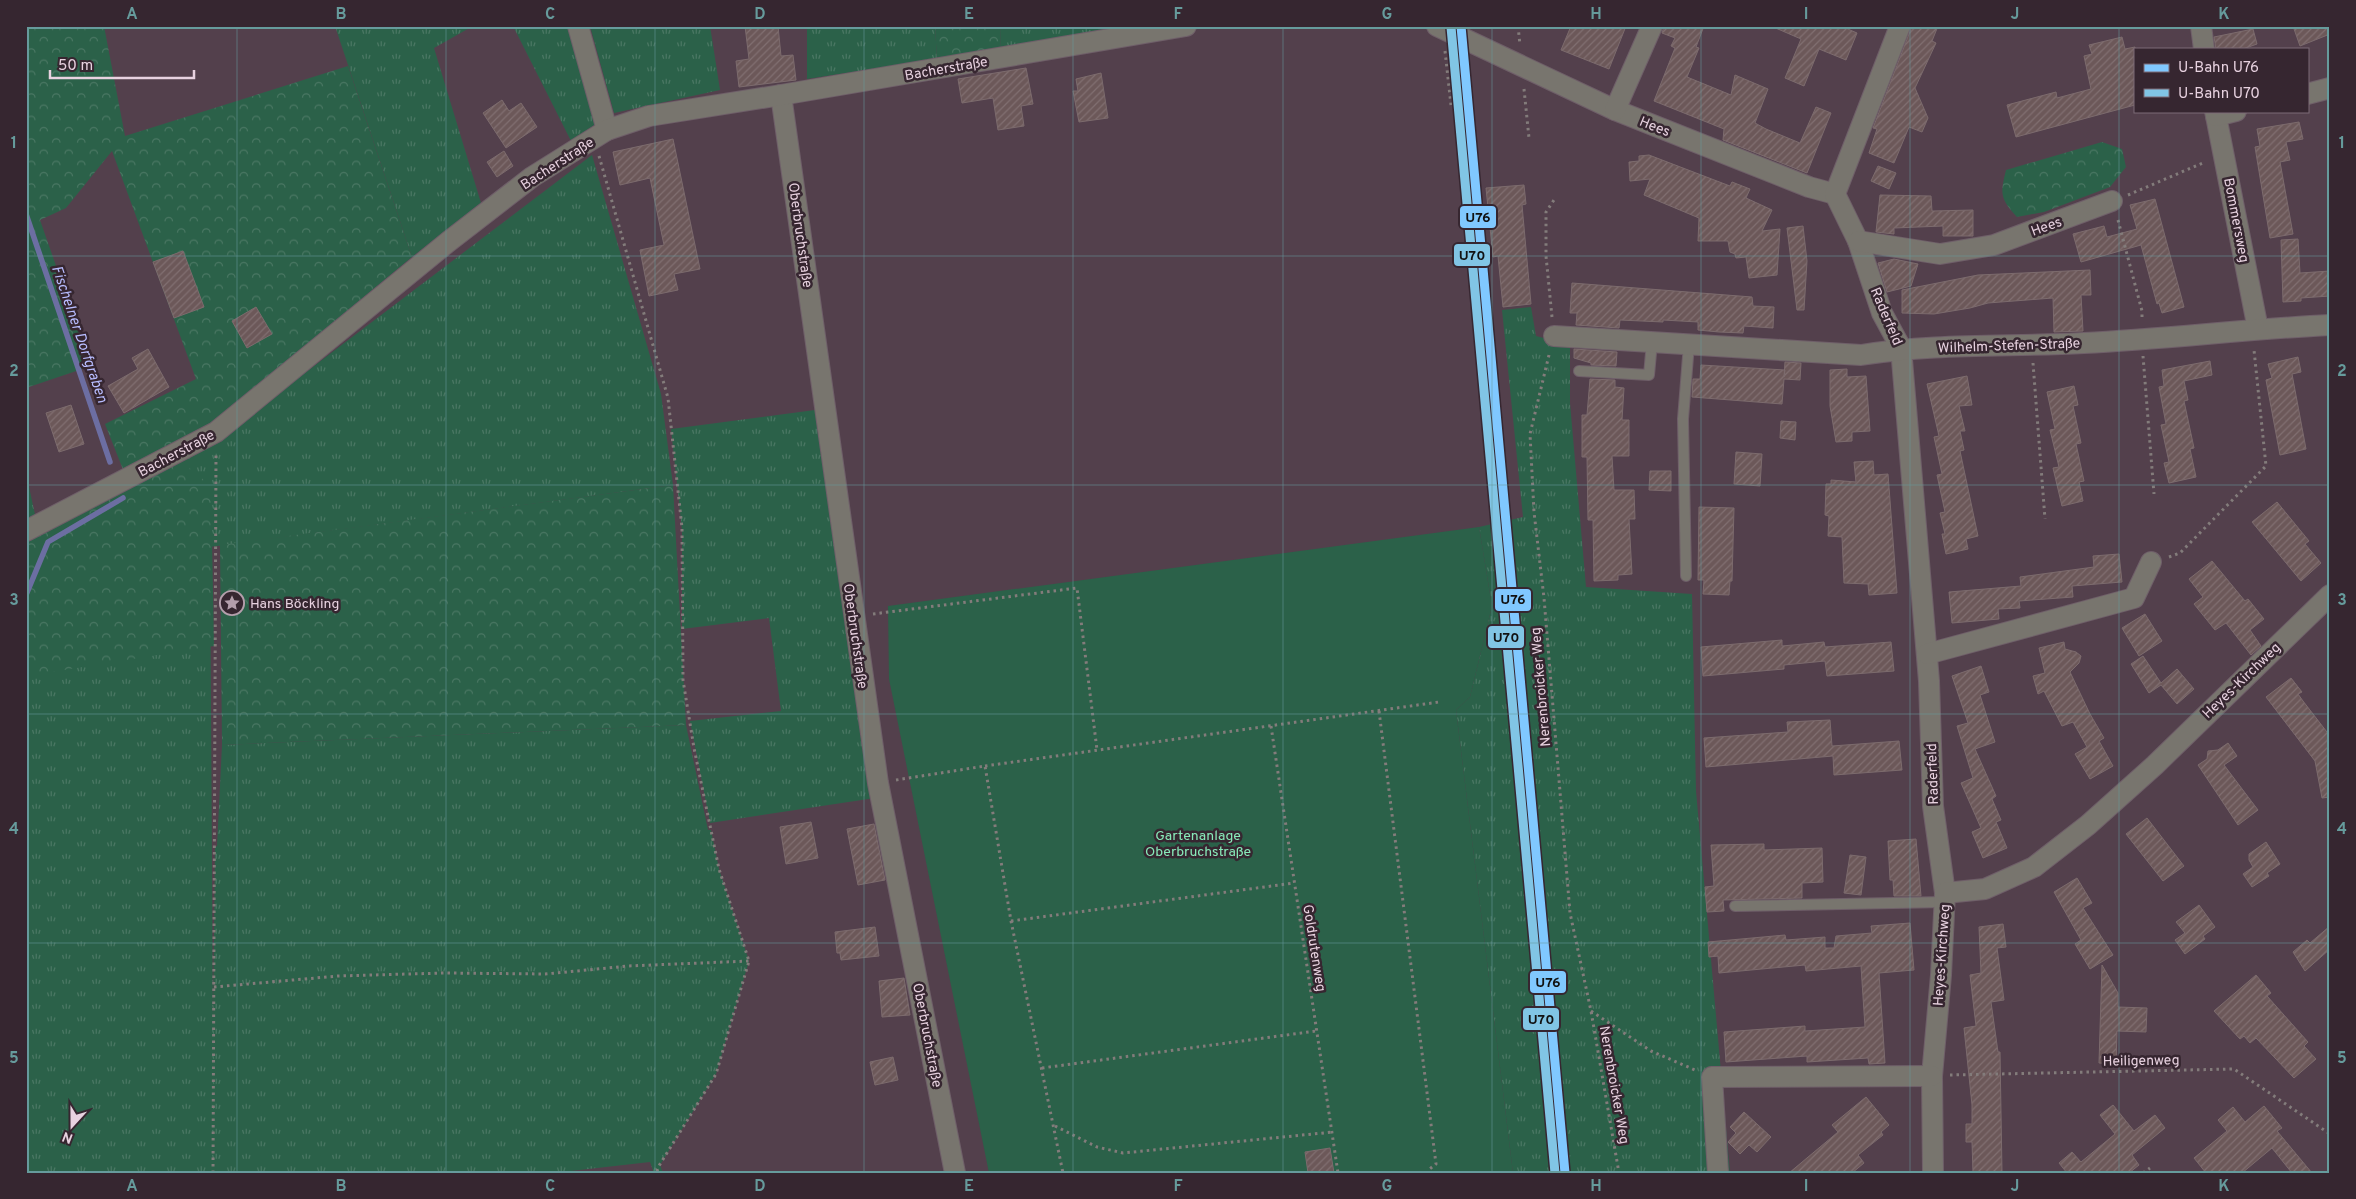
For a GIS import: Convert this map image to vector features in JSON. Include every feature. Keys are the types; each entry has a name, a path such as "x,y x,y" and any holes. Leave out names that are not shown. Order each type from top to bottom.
{"street":[{"path":"578,26 607,130"},
{"name":"Bacherstraße","path":"26,530 216,432 448,242 524,183 607,130 649,116 781,96 1186,26"},
{"name":"Hees","path":"1437,26 1615,110 1809,187 1835,194"},
{"path":"1615,110 1652,26"},
{"path":"1835,194 1900,26"},
{"path":"2200,26 2204,48"},
{"path":"2308,94 2330,88"},
{"name":"Oberbruchstraße","path":"781,96 853,619 878,783 955,1173"},
{"path":"2216,114 2229,112"},
{"name":"Bommersweg","path":"2216,114 2258,328"},
{"name":"Raderfeld","path":"1835,194 1858,241 1882,313 1902,348 1927,654 1933,806 1945,897"},
{"name":"Hees","path":"1858,241 1940,254 1994,245 2112,201"},
{"name":"Wilhelm-Stefen-Straße","path":"1554,336 1861,355 1902,348 2032,346 2141,341 2258,328 2330,325"},
{"path":"1927,654 2134,598 2151,562"},
{"name":"Heyes-Kirchweg","path":"1933,1173 1932,1076 1945,897 1985,889 2027,871 2088,825 2155,765 2330,595"},
{"path":"1718,1173 1712,1077 1932,1076"}],"lane":[{"path":"1579,371 1649,375 1652,342"},
{"path":"1686,576 1683,419 1688,344"},
{"path":"1734,906 1945,897"}],"path":[{"path":"1437,26 1447,57 1451,104"},
{"path":"607,130 599,154 668,398 682,528 683,680 694,748 719,869 749,961 716,1074 657,1169 658,1173"},
{"path":"2112,201 2225,156"},
{"name":"Nerenbroicker Weg","path":"1554,200 1546,212 1546,256 1554,336 1537,399 1530,434 1534,512 1544,598 1570,913 1591,1011 1619,1173"},
{"path":"2151,562 2180,553 2266,466 2254,346 2258,328"},
{"path":"2032,346 2045,519"},
{"path":"214,1173 216,432"},
{"path":"853,619 888,611 1077,588 1097,750"},
{"path":"878,783 985,766 1438,702"},
{"path":"1379,711 1436,1164 1427,1171"},
{"name":"Goldrutenweg","path":"1271,726 1338,1173"},
{"path":"985,766 1011,921 1064,1173"},
{"path":"1011,921 1294,883"},
{"path":"214,987 338,976 444,973 545,974 628,966 749,961"},
{"path":"1591,1011 1651,1051 1712,1077"},
{"path":"1042,1068 1316,1031"},
{"name":"Heiligenweg","path":"1932,1076 2234,1069 2330,1134"},
{"path":"1055,1126 1097,1147 1123,1153 1333,1132"},
{"path":"2143,1173 2150,1168"}],"green space":[{"path":"26,26 104,26 125,136 348,66 412,257 212,423 124,472 105,424 196,379 112,151 66,208 40,220 91,366 26,388"},
{"path":"335,26 473,26 434,48 481,203 412,257"},
{"path":"513,26 568,26 597,123 571,141"},
{"path":"590,26 710,26 720,90 614,113"},
{"path":"807,26 935,26 937,59 807,79"},
{"path":"935,26 1001,26 1000,51 937,59"},
{"path":"1001,26 1108,26 1107,36 1000,51"},
{"path":"2102,142 2122,149 2126,167 2110,187 2044,212 2017,217 2004,201 2002,191 2006,170"},
{"path":"592,155 661,394 673,485 210,547 213,1023 215,847 217,846 222,745 686,725 708,830 711,830 719,869 749,961 716,1074 660,1165 663,1173 654,1173 650,1162 553,1173 26,1173 26,473 39,533 223,435"},
{"path":"1531,307 1536,336 1570,345 1570,403 1586,587 1692,594 1696,791 1730,1173 1513,1173 1456,710 1470,697 1492,606 1479,527 1523,517 1502,310"},
{"path":"815,410 875,798 710,823 690,721 781,711 769,618 682,629 682,530 671,429"},
{"path":"181,461 211,486 214,646 26,676 26,535"},
{"path":"673,485 686,725 222,745 220,545"},
{"name":"Gartenanlage Oberbruchstraße","path":"1479,527 1492,606 1470,697 1456,710 1513,1173 989,1173 889,679 888,606"}],"building":[{"path":"745,26 778,26 781,56 793,55 796,80 739,87 736,61 749,59"},
{"path":"1571,26 1626,26 1609,69 1561,50"},
{"path":"1664,26 1704,26 1696,47 1699,48 1687,77 1731,95 1735,75 1768,89 1755,123 1766,129 1800,143 1816,107 1831,113 1807,173 1723,140 1724,129 1654,101 1675,48 1671,46 1675,38 1662,33"},
{"path":"1771,26 1841,26 1857,33 1846,60 1819,49 1804,86 1785,78 1801,39"},
{"path":"1912,26 1938,26 1932,41 1936,43 1915,88 1928,118 1922,132 1909,127 1894,163 1869,153 1877,129 1873,128"},
{"path":"2293,26 2330,26 2330,34 2300,46"},
{"path":"2253,29 2257,44 2246,48 2216,48 2214,37"},
{"path":"2122,37 2125,49 2135,47 2134,105 2016,137 2007,105 2056,92 2057,98 2091,89 2084,56 2092,54 2089,45"},
{"path":"1026,68 1033,104 1021,106 1024,126 998,130 993,98 962,103 958,79"},
{"path":"1101,73 1108,118 1079,122 1073,91 1078,91 1076,79"},
{"path":"502,100 509,111 521,103 537,127 506,148 483,113"},
{"path":"2299,122 2303,139 2286,142 2290,160 2280,162 2293,234 2270,238 2255,147 2260,146 2257,129"},
{"path":"673,139 700,269 674,274 678,290 649,296 640,250 664,245 650,178 620,185 613,152"},
{"path":"504,151 513,166 497,177 487,162"},
{"path":"1649,155 1730,186 1732,182 1750,189 1746,198 1772,210 1762,231 1780,229 1777,275 1749,278 1746,257 1736,258 1735,254 1730,252 1728,241 1698,241 1699,218 1644,195 1650,179 1630,181 1629,162 1639,161 1639,156"},
{"path":"1878,166 1896,173 1889,189 1871,181"},
{"path":"1524,185 1526,204 1522,205 1531,304 1503,307 1498,256 1493,257 1486,188"},
{"path":"1880,195 1931,196 1932,211 1973,210 1973,236 1943,236 1943,226 1894,228 1894,234 1876,232"},
{"path":"2155,199 2184,307 2162,313 2159,303 2157,304 2141,245 2081,262 2073,234 2104,226 2107,237 2137,229 2130,205"},
{"path":"1803,226 1807,261 1804,310 1797,310 1787,228"},
{"path":"2298,239 2300,273 2330,271 2330,296 2301,298 2301,301 2283,302 2281,240"},
{"path":"183,251 204,307 174,318 153,262"},
{"path":"1894,259 1918,264 1911,286 1887,292 1878,263"},
{"path":"2090,270 2091,295 2081,295 2083,331 2054,332 2053,298 1988,303 1934,314 1902,313 1902,290 1978,275"},
{"path":"1572,283 1752,297 1753,306 1774,307 1773,328 1744,326 1743,333 1719,332 1698,330 1698,322 1663,320 1663,322 1620,320 1619,328 1576,325 1577,313 1570,313"},
{"path":"256,307 272,334 247,348 232,321"},
{"path":"148,349 169,387 124,413 108,386 138,369 132,358"},
{"path":"1574,349 1617,352 1616,366 1591,365 1591,363 1574,358"},
{"path":"2298,357 2301,372 2292,374 2306,449 2280,455 2266,380 2272,378 2268,364"},
{"path":"2210,361 2212,375 2184,381 2188,400 2184,401 2194,448 2190,449 2196,477 2169,483 2164,463 2169,462 2161,425 2166,424 2159,387 2164,386 2162,370"},
{"path":"1785,362 1801,363 1800,380 1784,379 1782,404 1692,397 1693,379 1700,379 1701,365 1784,370"},
{"path":"1847,369 1847,377 1866,376 1870,431 1852,432 1852,441 1836,442 1830,406 1830,370"},
{"path":"1967,376 1972,405 1959,406 1965,431 1960,431 1964,450 1960,451 1978,536 1966,539 1968,549 1946,554 1942,534 1945,534 1940,513 1945,512 1937,475 1942,474 1934,437 1939,436 1927,384"},
{"path":"1590,379 1615,380 1615,387 1624,388 1622,420 1629,420 1629,456 1612,456 1614,490 1634,490 1635,519 1629,519 1632,574 1618,575 1618,580 1594,581 1593,520 1588,520 1587,457 1582,457 1582,415 1587,415"},
{"path":"2074,386 2078,405 2073,406 2081,443 2076,444 2084,481 2079,482 2083,501 2062,506 2053,468 2059,467 2050,430 2055,429 2047,392"},
{"path":"71,405 84,444 59,452 46,413"},
{"path":"1781,421 1796,422 1795,440 1780,438"},
{"path":"1736,452 1762,454 1760,486 1734,484"},
{"path":"1873,461 1874,475 1888,474 1897,593 1869,595 1868,584 1844,583 1842,537 1828,536 1829,516 1825,515 1826,484 1831,484 1831,480 1856,482 1854,462"},
{"path":"1650,471 1671,471 1671,491 1649,490"},
{"path":"2277,502 2309,541 2305,544 2321,563 2301,581 2252,522"},
{"path":"1699,507 1734,508 1732,581 1730,581 1729,595 1703,594 1704,580 1698,580"},
{"path":"2119,554 2122,582 2072,586 2073,597 2019,601 2020,608 1998,609 1999,619 1952,623 1949,592 2021,586 2020,577 2094,567 2093,556"},
{"path":"2212,561 2245,601 2248,599 2264,619 2250,630 2261,646 2251,655 2226,623 2215,630 2194,604 2203,597 2189,579"},
{"path":"2145,614 2162,641 2139,656 2122,628"},
{"path":"1782,640 1782,646 1824,642 1825,647 1891,642 1894,671 1827,676 1825,661 1784,665 1784,669 1703,676 1701,647"},
{"path":"2064,642 2065,649 2076,652 2081,656 2079,663 2070,672 2104,738 2099,741 2113,766 2090,779 2075,754 2087,747 2073,722 2062,726 2044,691 2038,694 2033,676 2045,673 2039,648"},
{"path":"2143,656 2161,683 2177,669 2194,689 2177,704 2161,685 2149,693 2131,664"},
{"path":"1981,666 1989,692 1980,695 1995,742 1975,749 1996,796 1992,799 2001,820 1996,822 2007,848 1983,858 1972,832 1981,828 1961,783 1973,778 1957,726 1968,723 1952,676"},
{"path":"2291,678 2302,692 2298,694 2330,736 2330,797 2322,798 2315,761 2266,697"},
{"path":"1830,720 1832,746 1899,741 1902,770 1834,775 1833,756 1706,767 1704,738 1788,732 1787,722"},
{"path":"2228,743 2237,756 2224,765 2258,810 2238,825 2198,765 2207,759 2208,751 2218,750"},
{"path":"2147,818 2184,866 2163,881 2126,834"},
{"path":"811,822 818,858 786,864 780,827"},
{"path":"874,824 885,880 858,885 847,829"},
{"path":"1916,839 1921,896 1894,896 1893,880 1890,880 1888,841"},
{"path":"2266,842 2280,864 2267,873 2269,876 2252,887 2243,874 2253,867 2249,860 2249,854"},
{"path":"1764,844 1764,850 1822,848 1823,882 1802,883 1802,898 1723,900 1724,911 1707,912 1705,887 1714,886 1711,845"},
{"path":"1850,855 1866,857 1861,895 1844,893"},
{"path":"2077,878 2092,903 2083,908 2113,955 2090,969 2075,944 2081,940 2054,892"},
{"path":"2199,905 2215,927 2203,936 2205,939 2185,954 2175,940 2185,933 2176,922"},
{"path":"1910,923 1914,970 1879,973 1885,1063 1869,1064 1868,1058 1807,1062 1807,1056 1726,1062 1724,1032 1805,1026 1805,1031 1865,1027 1861,966 1806,971 1805,965 1719,973 1718,956 1709,957 1708,942 1785,935 1786,940 1825,937 1825,948 1834,948 1836,936 1872,933 1871,926"},
{"path":"2003,924 2006,947 1997,948 2004,1000 1991,1002 1998,1052 2000,1052 2002,1173 1973,1173 1972,1142 1966,1142 1966,1124 1972,1124 1972,1105 1964,1028 1976,1026 1970,975 1981,973 1979,927"},
{"path":"2330,926 2330,949 2305,971 2293,952 2307,940 2310,943"},
{"path":"875,927 879,956 841,960 840,953 837,953 835,932"},
{"path":"2102,965 2118,993 2118,1007 2147,1008 2146,1032 2117,1031 2116,1064 2099,1063"},
{"path":"2256,975 2271,993 2267,996 2308,1042 2304,1046 2316,1059 2294,1078 2256,1038 2250,1043 2244,1036 2240,1039 2214,1011"},
{"path":"904,978 910,1015 882,1017 879,981"},
{"path":"893,1057 898,1080 875,1085 870,1062"},
{"path":"1866,1097 1889,1125 1881,1132 1883,1135 1858,1155 1864,1163 1852,1173 1789,1173 1838,1132 1832,1125"},
{"path":"2113,1105 2134,1131 2155,1115 2165,1128 2132,1155 2139,1165 2129,1173 2067,1173 2059,1163 2072,1152 2081,1162 2115,1134 2100,1115"},
{"path":"2264,1106 2282,1128 2277,1131 2312,1173 2292,1173 2272,1148 2242,1173 2206,1173 2194,1158 2227,1131 2218,1120 2233,1107 2245,1122"},
{"path":"1744,1112 1771,1137 1757,1152 1749,1145 1740,1154 1728,1142 1736,1133 1730,1127"},
{"path":"1330,1148 1334,1173 1308,1173 1305,1152"}],"waterway":[{"name":"Fischelner Dorfgraben","path":"26,214 110,462"},
{"name":"Fischelner Dorfgraben","path":"26,595 48,542 123,498"}],"metro line":[{"name":"U76","path":"1461,26 1565,1173"},
{"name":"U70","path":"1451,27 1555,1173"}],"place":[{"name":"Hans Böckling","path":"232,603"}]}
